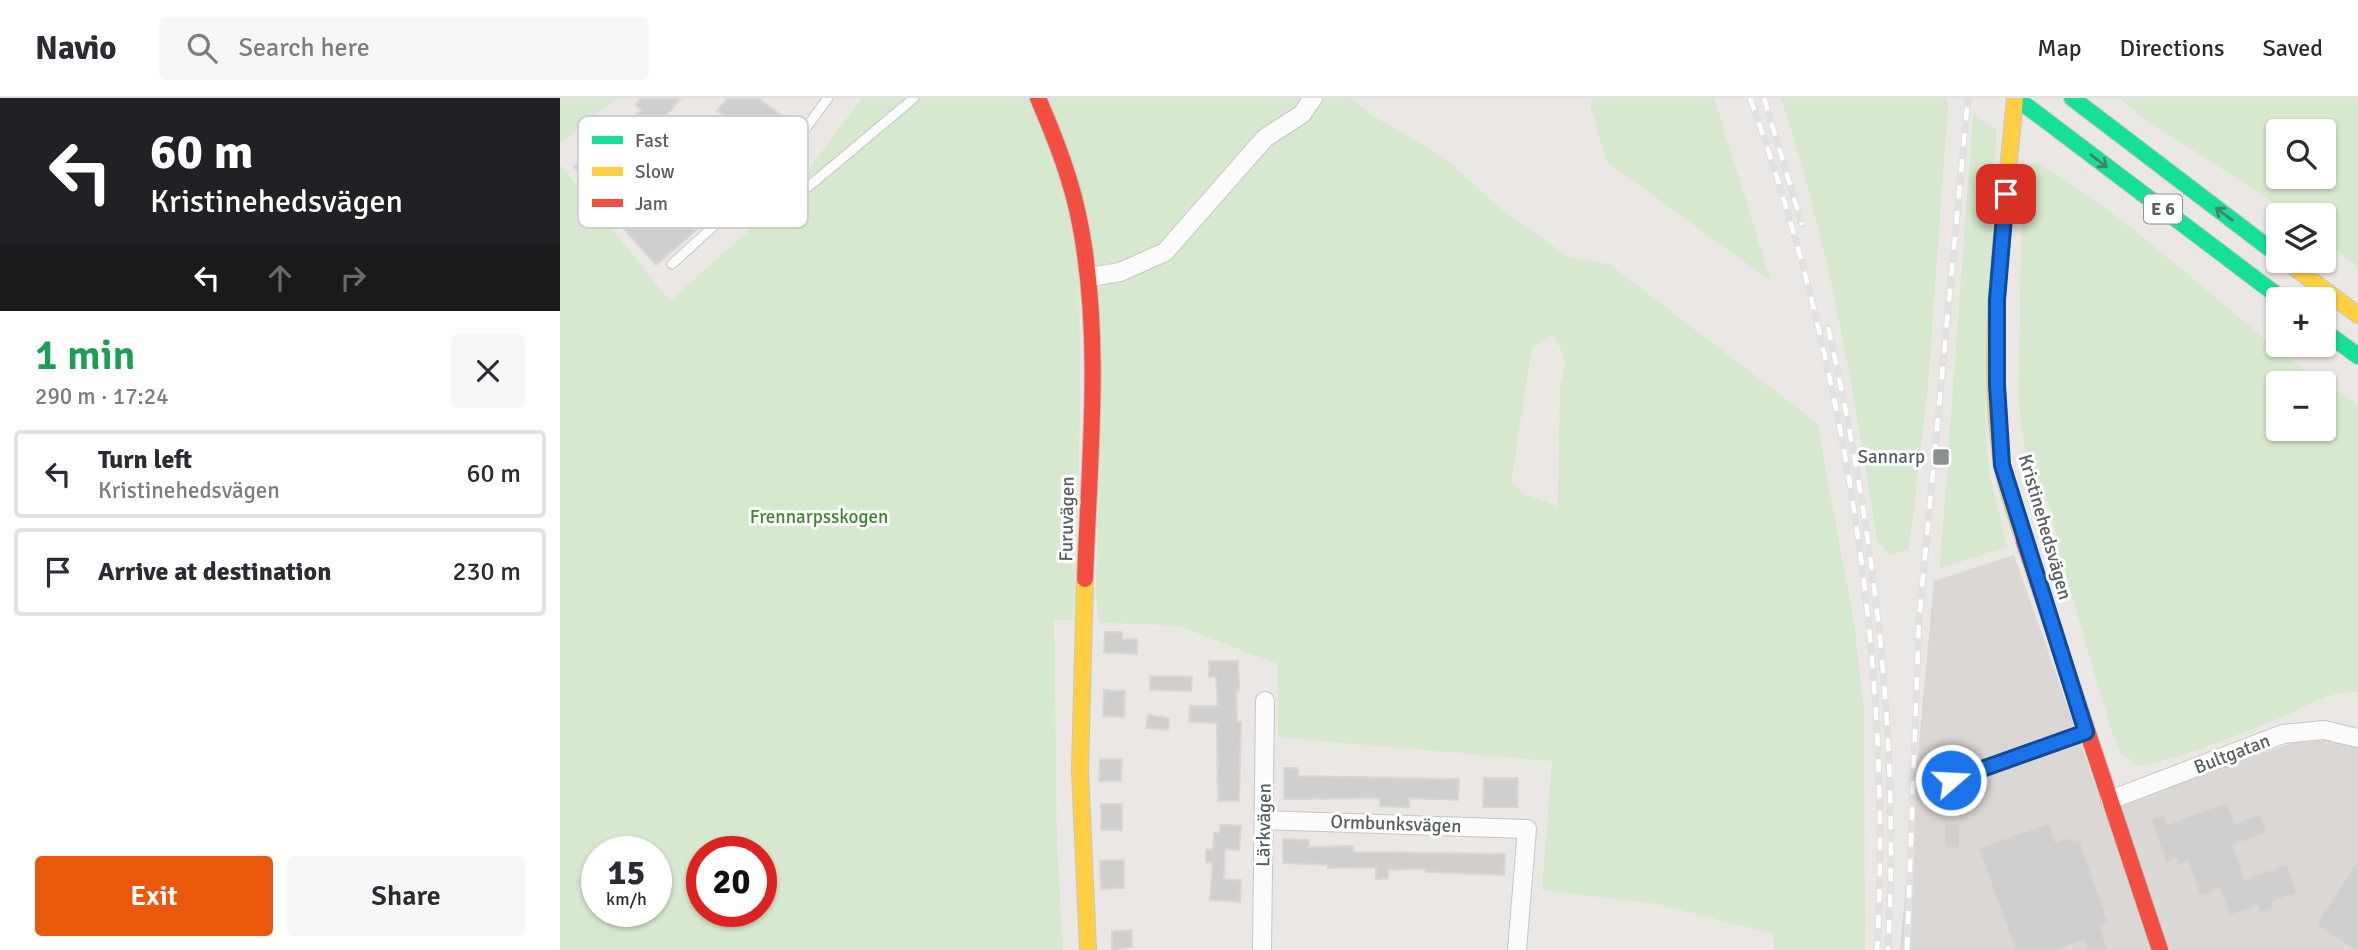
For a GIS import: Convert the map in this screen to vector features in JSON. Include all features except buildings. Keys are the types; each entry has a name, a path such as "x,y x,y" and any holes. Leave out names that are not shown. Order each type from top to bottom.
{"main road":[{"name":"Furuvägen","path":"1038,98 1056,136 1079,206 1090,277 1091,387 1080,744 1081,836 1088,950"},
{"name":"Kristinehedsvägen","path":"2016,98 1997,300 1997,385 2002,465 2086,732 2160,950"},
{"name":"E 6","path":"2016,98 2267,287"},
{"name":"E 6","path":"2072,98 2266,246"},
{"path":"2302,273 2358,316"},
{"path":"2336,340 2358,356"}],"street":[{"path":"1090,277 1120,272 1165,252 1265,138 1302,114 1312,98"},
{"name":"Lärkvägen","path":"1262,950 1265,701"},
{"name":"Bultgatan","path":"2110,800 2283,734 2323,730 2358,738"},
{"name":"Ormbunksvägen","path":"1264,820 1527,829 1517,950"}],"lane":[{"path":"808,125 828,98"},
{"path":"808,187 914,98"},
{"path":"671,264 711,228"},
{"path":"1951,780 2086,732"}],"shaded area":[{"path":"2014,555 2103,807 2301,740 2334,738 2358,746 2358,950 1900,950 1934,581"}],"green space":[{"path":"560,98 618,98 595,116 578,116 578,129 560,143"},
{"name":"Frennarpsskogen","path":"862,98 1028,98 1058,169 1079,258 1080,411 1074,620 1054,621 1057,847 1063,950 560,950 560,165 578,187 578,228 611,228 670,301 752,228 808,228 808,170"},
{"path":"1049,98 1350,98 1373,116 1442,156 1501,209 1568,257 1609,264 1817,423 1854,623 1864,713 1865,950 1774,950 1774,934 1657,904 1542,890 1552,761 1278,737 1278,664 1179,626 1099,622 1096,595 1101,337","holes":["1554,334 1566,363 1560,383 1558,506 1525,495 1511,482 1532,347"]},
{"path":"1592,98 1714,98 1771,281 1607,162 1591,110"},
{"path":"1781,98 1945,98 1948,102 1928,384 1909,549 1890,555 1877,541 1838,317 1813,207"},
{"path":"2120,98 2358,98 2358,267 2336,250 2336,203 2275,203 2142,117"},
{"path":"1973,115 1996,130 1985,417 1989,472 2007,547 1940,568"},
{"path":"2037,163 2103,207 2266,340 2266,357 2287,357 2306,371 2266,371 2266,441 2336,441 2336,391 2358,405 2358,692 2327,696 2229,738 2157,762 2138,766 2121,753 2112,732 2059,552 2052,512 2026,455 2018,400 2023,178 2029,164"}],"railway":[{"path":"1750,98 1783,198 1812,302 1836,409 1855,518 1869,627 1877,736 1880,844 1877,950"},
{"path":"1764,98 1802,225"},
{"path":"1907,950 1919,620 1968,98"},
{"path":"1828,327 1858,481 1880,637 1890,793 1888,950"}],"traffic: fast":[{"path":"2016,98 2266,287"},
{"path":"2072,98 2266,246"},
{"path":"2336,340 2358,356"}],"traffic: slow":[{"path":"2015,98 1998,281 1995,375 2002,464 2024,541"},
{"path":"2302,273 2358,315"},
{"path":"1085,579 1080,770 1088,950"}],"traffic: jam":[{"path":"1038,98 1069,178 1081,229 1087,272 1093,359 1085,579"},
{"path":"2024,541 2160,950"}],"place":[{"name":"Sannarp","path":"1941,457"}],"route":[{"path":"1951,780 2086,732 2002,465 1997,385 1997,300 2006,194"}]}
